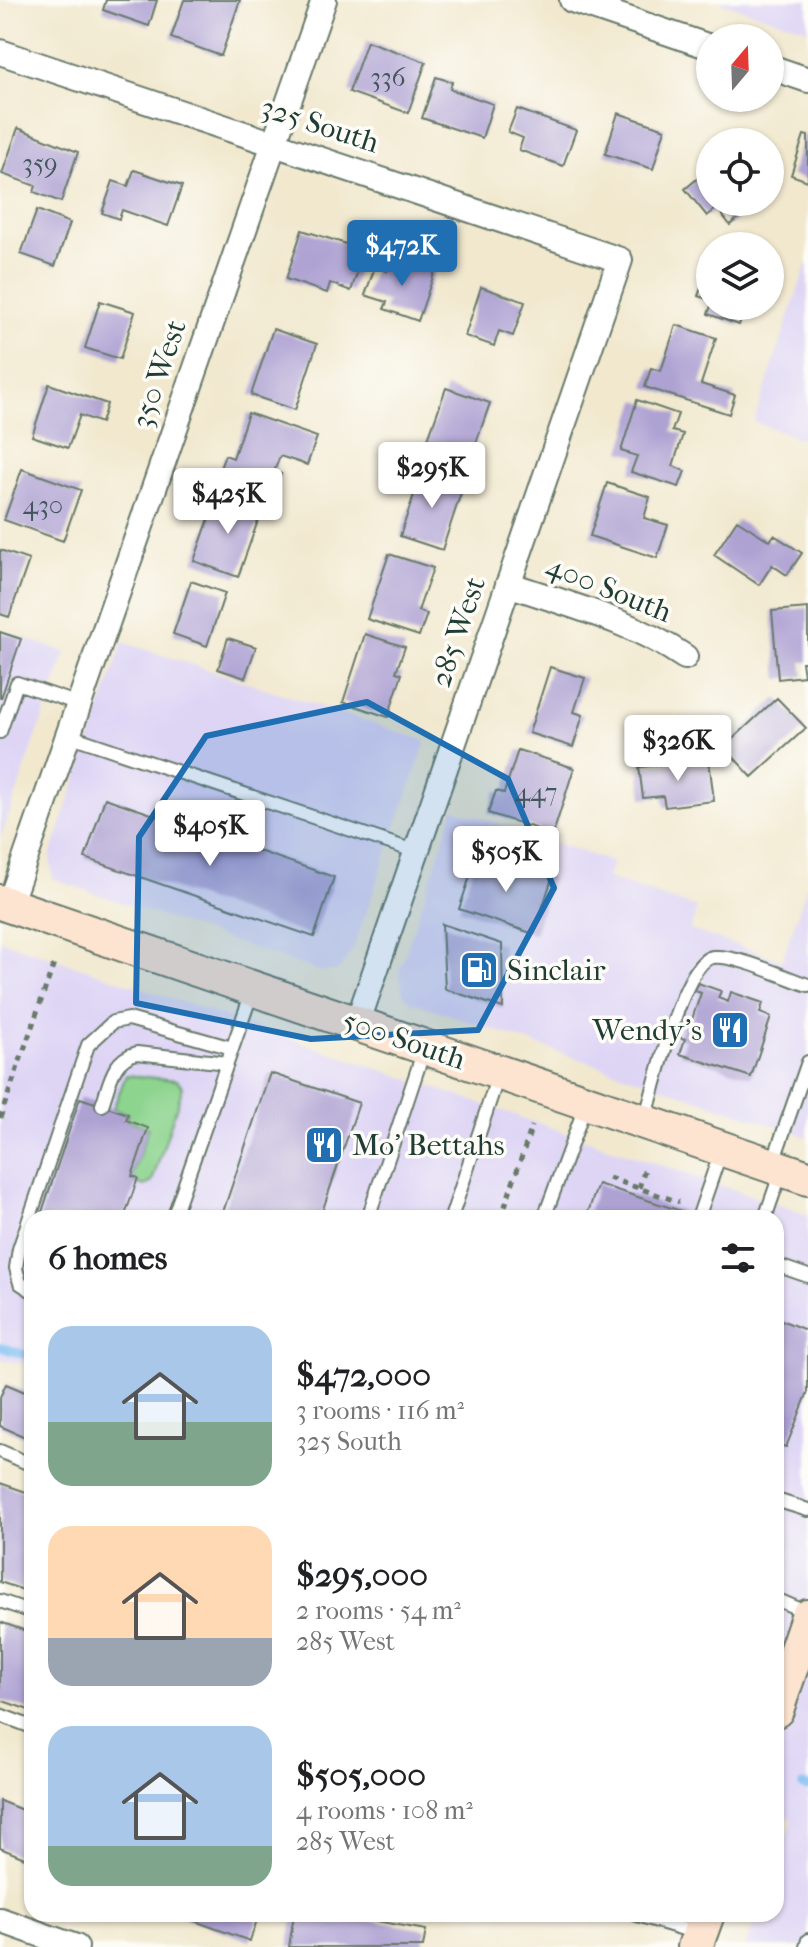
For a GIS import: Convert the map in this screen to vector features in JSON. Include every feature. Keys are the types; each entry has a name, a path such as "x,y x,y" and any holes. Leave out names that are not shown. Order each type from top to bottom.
{"main road":[{"name":"500 South","path":"4,904 787,1171"},
{"path":"784,1686 808,1615"}],"street":[{"name":"350 West","path":"4,904 79,704 324,0"},
{"path":"572,0 696,42"},
{"name":"325 South","path":"0,52 620,260"},
{"path":"784,72 808,80"},
{"name":"285 West","path":"357,1024 620,260"},
{"name":"400 South","path":"508,584 626,625 657,638 685,657"},
{"path":"0,1920 76,1947"}],"lane":[{"path":"0,732 17,683 79,704"},
{"path":"68,735 417,852"},
{"path":"644,1122 683,993 697,965 709,957 728,958 808,985"},
{"path":"176,1210 253,989"},
{"path":"32,1210 88,1045 113,1022 129,1019 232,1048"},
{"path":"371,1210 425,1047"},
{"path":"102,1105 115,1069 128,1055 137,1053 227,1063"},
{"path":"769,1210 787,1171 808,1062"},
{"path":"454,1210 499,1073"},
{"path":"547,1210 587,1102"},
{"path":"701,1210 722,1148"},
{"path":"24,1234 16,1268 20,1283 24,1286"},
{"path":"784,1268 808,1276"},
{"path":"0,1451 24,1462"},
{"path":"784,1502 808,1510"},
{"path":"0,1601 24,1609"},
{"path":"784,1603 808,1615"},
{"path":"0,1715 24,1724"},
{"path":"664,1922 701,1932"},
{"path":"806,1947 808,1940"}],"path":[{"path":"0,1118 55,961"},
{"path":"504,1210 532,1126"},
{"path":"639,1188 646,1165"},
{"path":"609,1178 679,1202"}],"highlighted area":[{"path":"367,702 508,779 554,888 478,1030 311,1039 136,1003 139,837 206,736"}],"shaded area":[{"path":"723,0 808,0 808,29 722,3"},
{"path":"808,260 808,441 754,422"},
{"path":"0,630 66,652 0,840"},
{"path":"123,642 426,741 354,947 339,970 321,972 53,879 50,857"},
{"path":"454,809 612,862 607,878 697,908 690,930 782,960 808,883 808,1137 412,1002 404,995 399,972"},
{"path":"0,940 808,1215 808,1947 745,1947 754,1922 784,1922 784,1842 792,1820 784,1814 784,1210 24,1210 24,1364 0,1359"}],"green space":[{"path":"126,1075 177,1080 183,1087 152,1182 145,1186 136,1183 132,1176 148,1128 126,1120 128,1114 113,1109"}],"building":[{"path":"106,0 157,0 149,26 103,10"},
{"path":"184,0 240,0 221,56 171,38"},
{"path":"367,41 426,62 408,113 349,92"},
{"path":"436,77 452,82 450,89 493,104 482,138 422,118"},
{"path":"517,109 576,130 563,166 519,150 523,138 508,132"},
{"path":"618,113 665,129 653,169 605,154"},
{"path":"18,128 78,152 61,202 34,192 36,186 2,174"},
{"path":"804,135 808,136 808,181 791,175"},
{"path":"134,170 182,186 168,226 122,210 119,219 102,213 113,181 128,186"},
{"path":"696,180 696,202 685,189"},
{"path":"37,210 70,223 55,266 21,254"},
{"path":"723,216 741,216 730,225"},
{"path":"302,230 365,250 351,291 330,283 327,293 286,279"},
{"path":"392,257 435,271 418,321 384,309 387,302 365,295 375,267 387,271"},
{"path":"481,287 525,302 513,336 499,331 494,346 465,336"},
{"path":"100,301 135,312 120,359 85,348"},
{"path":"676,325 716,338 701,384 735,395 729,414 645,387 651,368 661,371"},
{"path":"273,329 317,344 295,410 251,395"},
{"path":"49,384 107,404 101,423 80,415 68,448 32,436"},
{"path":"446,388 490,403 475,446 483,449 475,471 423,453"},
{"path":"637,400 678,414 672,431 683,434 673,466 685,471 679,487 631,472 637,456 621,451"},
{"path":"248,413 317,437 307,465 280,456 274,472 281,474 272,498 216,479 225,455 233,458"},
{"path":"22,469 81,490 63,541 4,520"},
{"path":"422,471 464,484 442,550 400,536"},
{"path":"607,483 650,497 644,518 668,525 657,558 590,536"},
{"path":"217,496 261,512 238,577 194,561"},
{"path":"737,520 770,541 774,535 802,553 787,575 772,565 759,585 714,555"},
{"path":"0,550 29,560 9,617 0,614"},
{"path":"389,554 433,568 418,611 427,614 419,636 367,619"},
{"path":"191,581 225,593 207,646 173,634"},
{"path":"808,608 808,662 802,662 804,676 778,679 772,611"},
{"path":"0,632 21,639 1,698 0,698"},
{"path":"365,634 405,647 396,672 402,674 388,717 343,702"},
{"path":"228,638 256,647 245,678 218,669"},
{"path":"550,667 585,678 574,712 583,715 573,747 529,733"},
{"path":"777,698 806,728 752,777 724,747"},
{"path":"518,750 574,768 553,834 488,813 496,791 504,793"},
{"path":"709,760 714,801 665,807 663,796 643,798 639,767"},
{"path":"105,798 334,877 314,937 85,858"},
{"path":"478,853 552,878 534,934 459,909"},
{"path":"442,924 502,944 503,1008 445,989"},
{"path":"698,983 721,991 718,998 728,1002 731,992 763,1003 760,1013 771,1017 751,1077 680,1054 685,1039 678,1037 684,1021 691,1022 701,993 695,991"},
{"path":"270,1073 359,1103 323,1210 224,1210"},
{"path":"80,1098 128,1114 126,1120 148,1128 132,1176 138,1178 127,1210 43,1210"},
{"path":"598,1184 678,1210 589,1210"},
{"path":"784,1321 808,1331 808,1392 786,1447"},
{"path":"6,1384 24,1392 24,1436 0,1426 0,1397"},
{"path":"0,1483 24,1491 24,1590 0,1582"},
{"path":"0,1622 24,1630 24,1708 0,1700"},
{"path":"0,1801 24,1811 24,1858 0,1848"},
{"path":"197,1922 256,1922 250,1941"},
{"path":"293,1922 382,1922 426,1930 423,1947 289,1947"}],"waterway":[{"path":"0,1347 24,1354"},
{"path":"803,1786 808,1787"}],"place":[{"name":"Sinclair","path":"479,970"},
{"name":"Wendy's","path":"730,1030"},
{"name":"Mo' Bettahs","path":"324,1145"}]}
